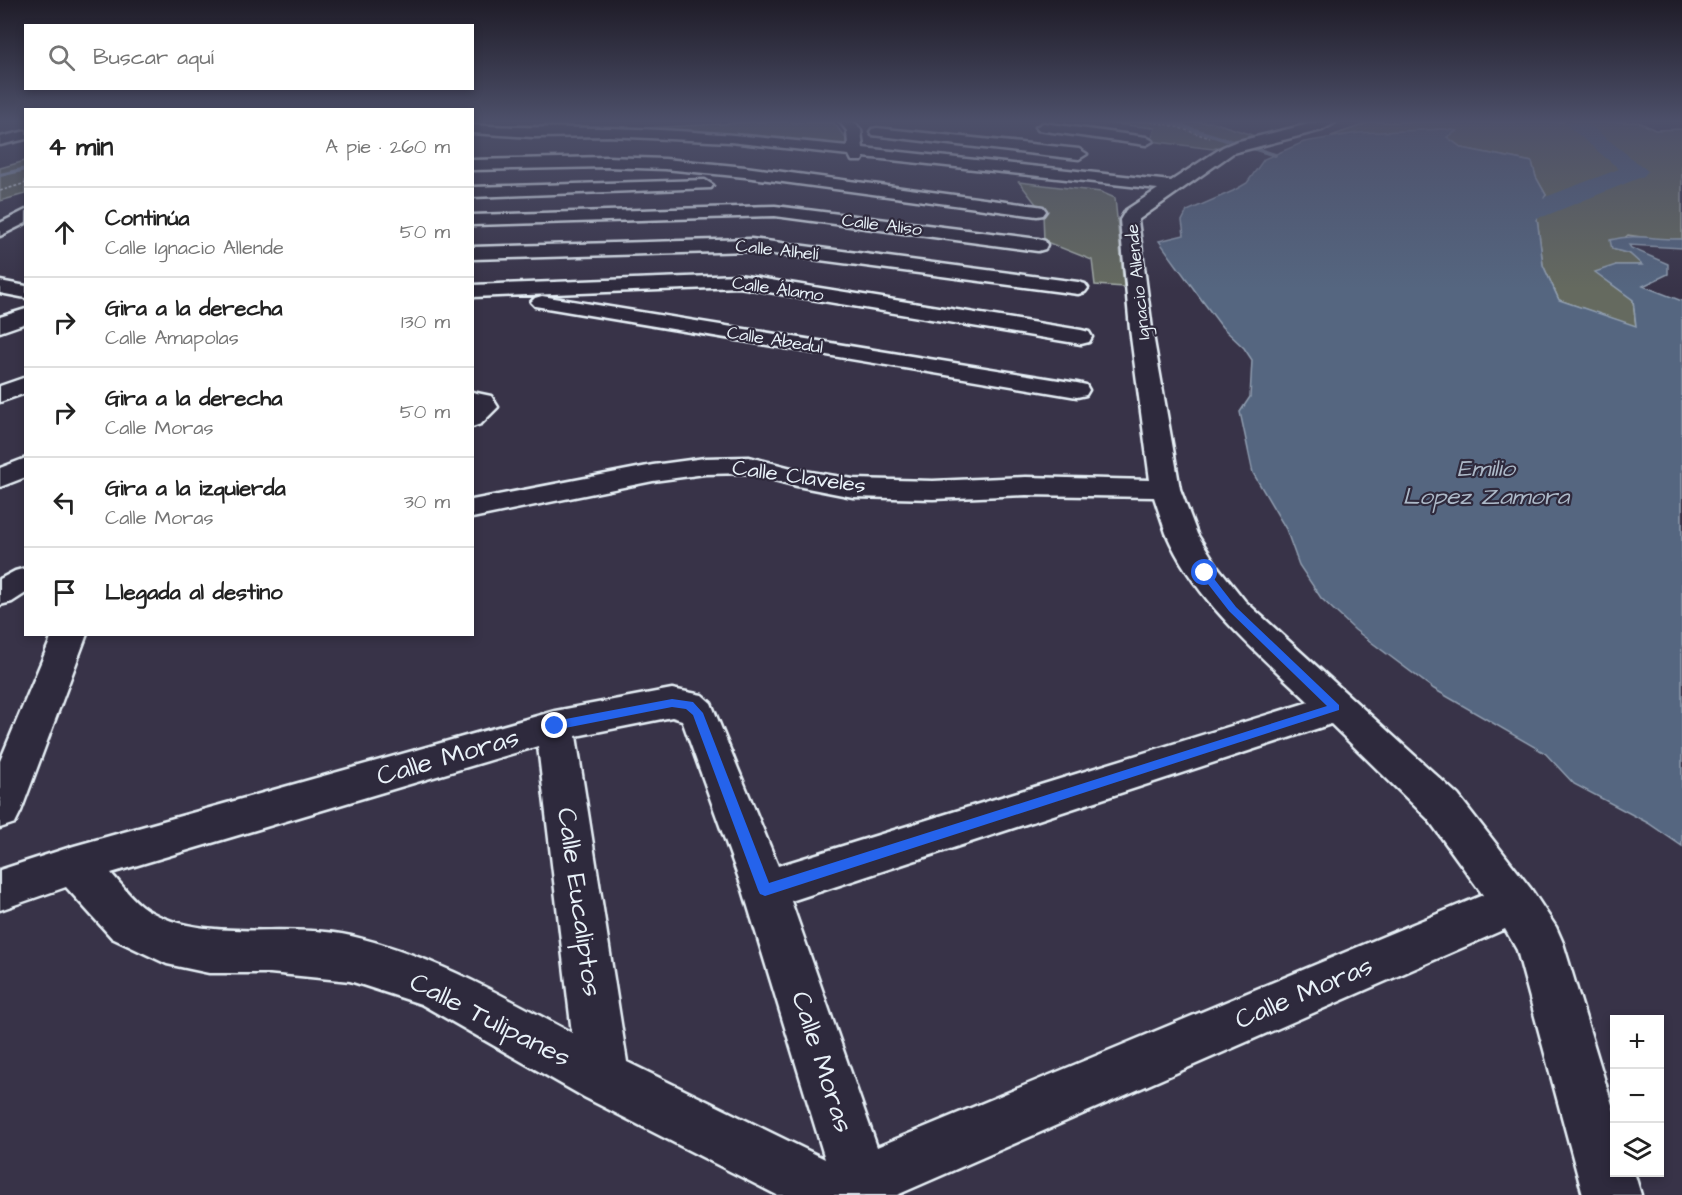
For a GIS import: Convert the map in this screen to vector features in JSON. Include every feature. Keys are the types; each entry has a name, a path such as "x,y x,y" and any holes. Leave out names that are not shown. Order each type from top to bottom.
{"street":[{"path":"715,178 741,183"},
{"path":"739,281 742,244 741,183 745,178"},
{"path":"1040,178 1114,187 1167,189"},
{"path":"1065,178 1167,189"},
{"name":"Ignacio Allende","path":"1185,178 1132,214 1129,220 1166,489 1182,534 1205,573 1233,609 1335,708 1443,807 1515,903 1539,943 1612,1195"},
{"path":"474,192 741,183 889,193 1037,211"},
{"path":"1114,187 1128,200 1132,214"},
{"path":"984,238 1004,206"},
{"name":"Calle Aliso","path":"474,220 776,211 1038,246"},
{"path":"0,232 24,216"},
{"path":"0,232 24,233"},
{"name":"Calle Alhelí","path":"474,253 742,244 1021,329 1078,288"},
{"name":"Calle Álamo","path":"474,291 739,281 1021,329 1081,337"},
{"path":"0,287 24,292"},
{"name":"Calle Abedul","path":"474,291 1021,329 1077,390"},
{"path":"0,325 24,316"},
{"path":"0,395 24,385"},
{"name":"Calle Claveles","path":"474,509 653,473 705,466 749,465 797,478 854,488 933,490 1026,486 1166,489"},
{"path":"0,482 24,467"},
{"path":"0,482 24,493"},
{"path":"0,594 24,579"},
{"path":"0,604 24,598"},
{"path":"0,811 69,636"},
{"name":"Calle Moras","path":"0,890 74,865 555,726 672,703 689,705 698,713 765,890 854,1191 1515,903"},
{"path":"765,890 1335,708"},
{"name":"Calle Eucaliptos","path":"555,726 603,1077"},
{"name":"Calle Tulipanes","path":"74,865 128,923 167,942 209,951 270,951 350,958 433,985 603,1077 854,1191"}],"path":[{"path":"0,191 24,184"}],"green space":[{"path":"0,178 24,178 24,194 0,201"},
{"path":"1536,178 1682,178 1682,239 1663,240 1628,235 1612,249 1630,254 1643,265 1616,265 1633,300 1636,327 1559,300 1543,265 1536,210 1546,195"},
{"path":"1019,182 1101,192 1115,198 1124,287 1095,285 1092,260 1044,241 1043,213"}],"water":[{"name":"Emilio Lopez Zamora","path":"1251,178 1536,178 1546,195 1536,210 1543,265 1559,300 1636,326 1633,300 1595,272 1616,265 1642,265 1630,254 1612,249 1610,240 1637,237 1682,239 1682,248 1629,245 1631,248 1668,264 1668,274 1643,286 1682,301 1682,846 1648,823 1574,784 1545,753 1434,689 1355,630 1321,598 1299,565 1286,529 1253,473 1240,412 1250,397 1252,360 1244,348 1222,327 1159,241 1184,235 1182,221 1187,211 1247,183"}],"waterway":[{"path":"1536,210 1619,178"}],"route":[{"path":"555,726 672,703 689,705 698,713 765,890 1335,708 1233,609 1205,573"}]}
